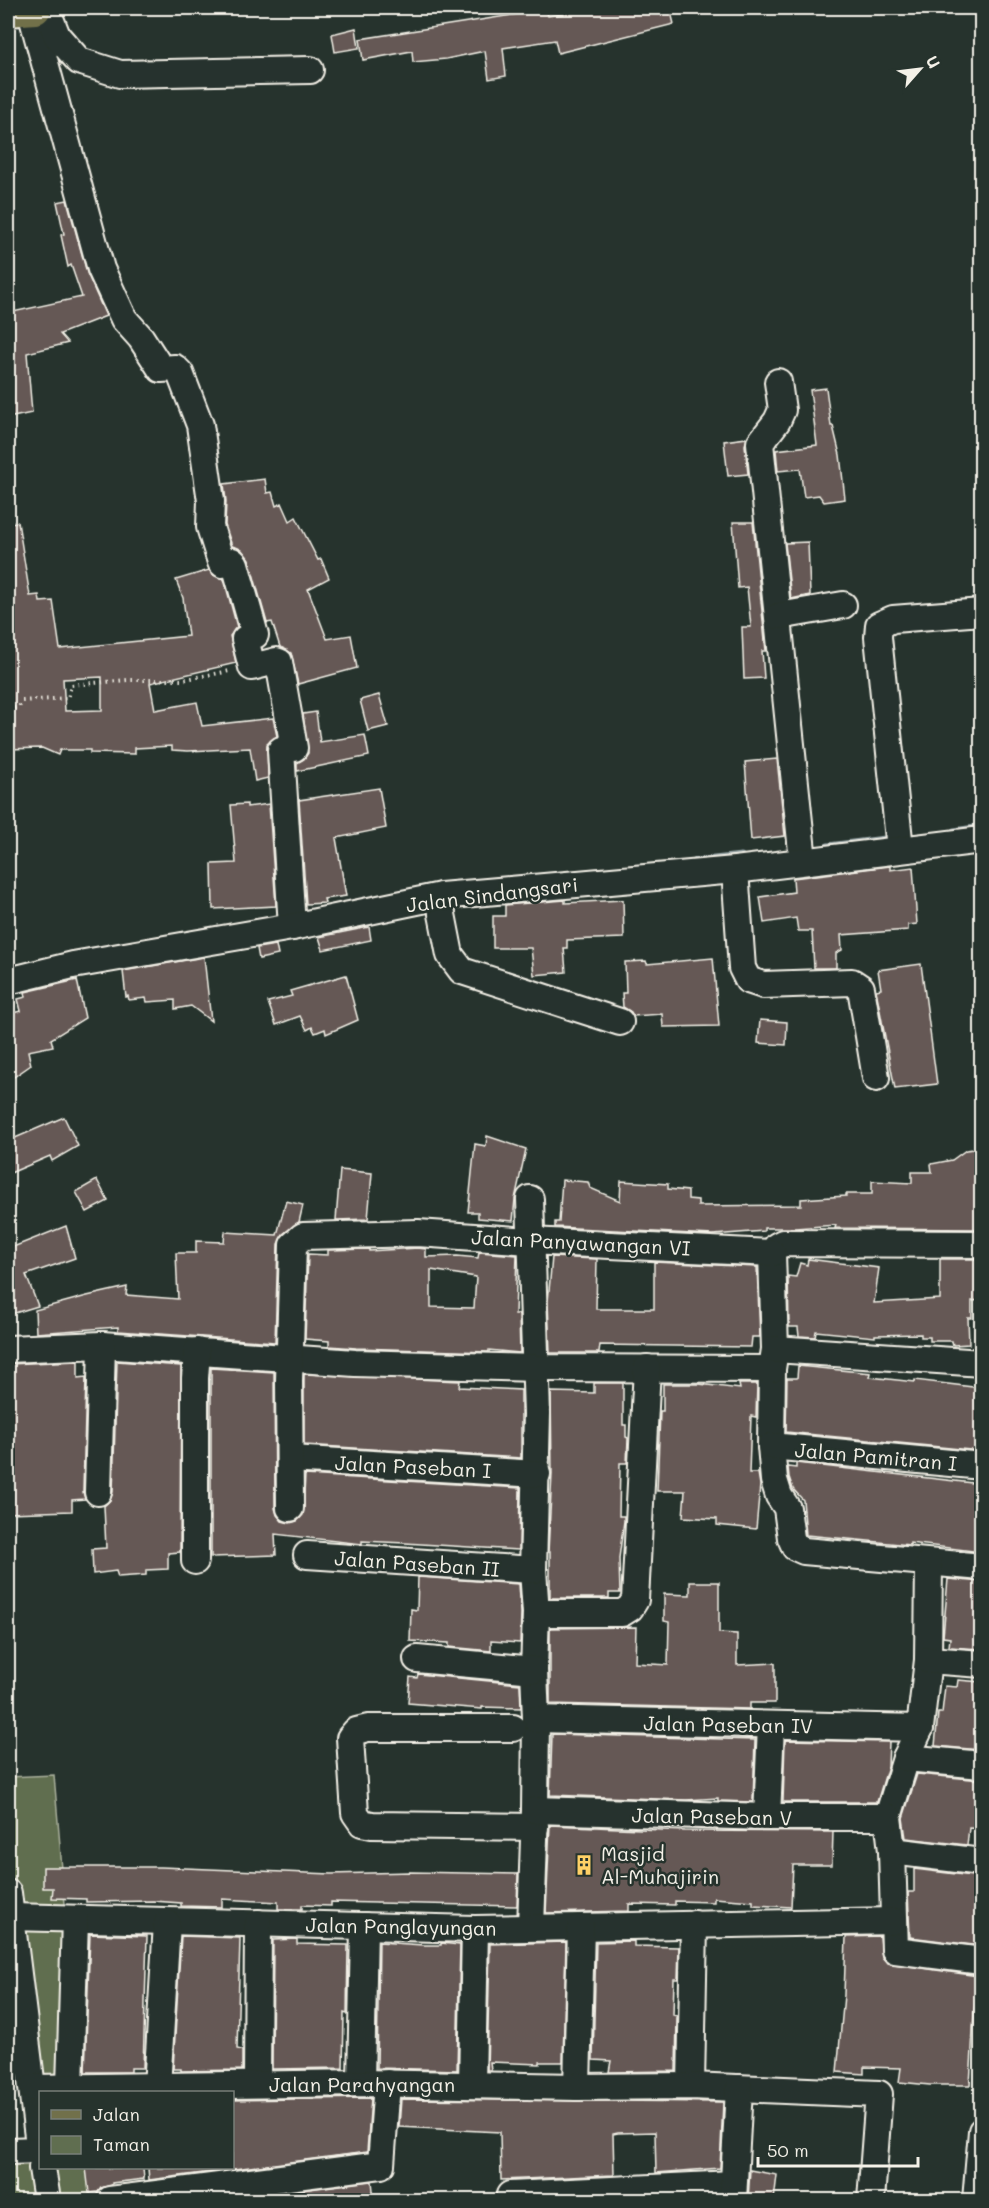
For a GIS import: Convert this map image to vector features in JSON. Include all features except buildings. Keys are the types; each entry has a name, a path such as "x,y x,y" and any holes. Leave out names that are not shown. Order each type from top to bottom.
{"main road":[{"path":"8,10 35,8"}],"street":[{"path":"30,8 101,269 124,319 141,338 161,369 177,369 200,425 211,501 210,527 222,564 232,561 235,564 255,635 245,639 252,667 279,662 294,748 281,750 292,927"},
{"path":"46,8 57,36 79,61 120,74 310,70"},
{"path":"778,382 782,410 777,422 760,442 803,861"},
{"path":"779,616 843,605"},
{"path":"900,849 878,638 879,625 893,619 981,612"},
{"name":"Jalan Sindangsari","path":"8,981 73,965 292,927 441,896 735,870 981,840"},
{"path":"735,870 742,968 748,980 762,984 852,982 861,988 876,1078"},
{"path":"441,896 450,955 462,971 620,1022"},
{"path":"530,1199 537,1474 530,1570 536,1612 534,1670 524,1724 535,1819 531,1927"},
{"name":"Jalan Panyawangan VI","path":"290,1508 293,1245 303,1236 418,1233 772,1253 777,1246 783,1243 981,1244"},
{"path":"772,1253 771,1446 774,1480 787,1508 791,1538 795,1547 804,1551 981,1567"},
{"path":"8,1349 102,1345 356,1363 536,1368 647,1368 773,1359 981,1363"},
{"path":"98,1491 102,1345"},
{"path":"195,1561 197,1351"},
{"path":"536,1612 622,1613 630,1608 635,1600 647,1368"},
{"name":"Jalan Pamitran I","path":"771,1446 981,1466"},
{"name":"Jalan Paseban I","path":"290,1459 537,1474"},
{"name":"Jalan Paseban II","path":"307,1555 530,1570"},
{"path":"929,1563 928,1660 920,1728 906,1758 888,1816 892,1851 895,1950 981,1961"},
{"path":"417,1659 534,1670"},
{"path":"928,1660 981,1664"},
{"name":"Jalan Paseban IV","path":"535,1819 372,1824 362,1822 355,1813 350,1738 357,1731 368,1728 524,1724 920,1728"},
{"path":"767,1817 771,1725"},
{"path":"906,1758 981,1765"},
{"name":"Jalan Paseban V","path":"535,1819 888,1816"},
{"path":"892,1851 981,1862"},
{"path":"70,2087 75,1919"},
{"name":"Jalan Panglayungan","path":"9,1920 75,1919 475,1929 894,1921"},
{"path":"9,1920 39,2143"},
{"path":"157,2087 167,1923"},
{"path":"258,1923 258,2084"},
{"path":"691,2086 694,1924"},
{"path":"361,2083 364,1926"},
{"path":"577,2087 581,1927"},
{"path":"472,2084 475,1929"},
{"path":"110,2200 381,2164 387,2083"},
{"name":"Jalan Parahyangan","path":"33,2088 387,2083 577,2087 691,2086 879,2094 871,2200"},
{"path":"510,2195 733,2192 739,2088"},
{"path":"976,2200 981,2131"},
{"path":"8,2151 39,2152"},
{"path":"42,2169 46,2200"}],"path":[{"path":"8,709 19,707 22,701 68,698 71,685 128,680 181,680 252,667"}],"green space":[{"path":"54,1775 81,2091 39,2091 39,2155 8,1933 8,1777"},
{"path":"8,2155 39,2155 39,2169 88,2169 91,2200 8,2200"}],"waterway":[{"path":"954,831 982,827"},
{"path":"828,846 885,839"},
{"path":"696,861 741,856"}],"place":[{"name":"Masjid Al-Muhajirin","path":"584,1865"}]}
